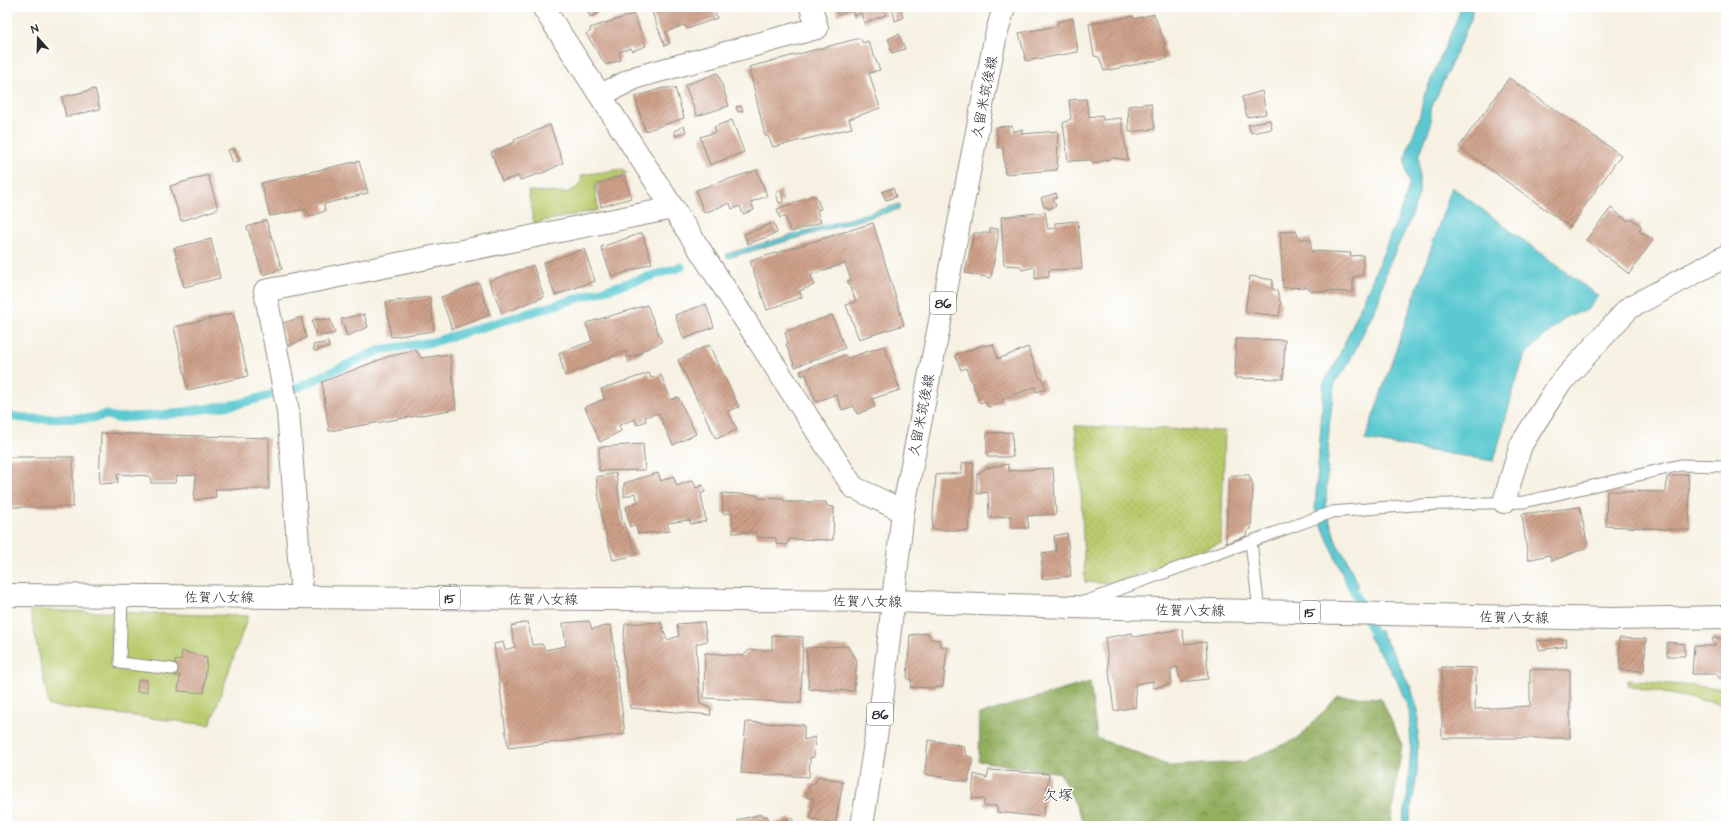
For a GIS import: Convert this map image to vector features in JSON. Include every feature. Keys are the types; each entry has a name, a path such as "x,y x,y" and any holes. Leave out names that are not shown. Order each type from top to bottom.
{"main road":[{"path":"543,7 853,487 903,511"},
{"path":"601,96 637,77 817,28 811,7"},
{"name":"久留米筑後線","path":"862,826 883,692 903,511 992,54 1004,7"},
{"path":"302,597 288,411 265,291 673,208"},
{"path":"1504,502 1521,445 1558,386 1629,308 1726,256"},
{"name":"佐賀八女線","path":"7,595 894,601 1071,607 1613,619 1726,617"}],"lane":[{"path":"1071,607 1332,512 1413,505 1524,502 1681,465 1726,466"},
{"path":"1252,542 1259,611"},
{"path":"122,596 120,663 172,669"}],"green space":[{"path":"623,169 627,173 595,185 598,210 534,223 528,191 566,193 580,186 582,175"},
{"path":"1075,426 1225,431 1221,543 1112,584 1085,582 1081,489"},
{"path":"30,610 248,616 210,725 49,706"},
{"path":"1627,680 1726,689 1726,705 1628,686"},
{"path":"1090,682 1097,738 1170,766 1244,762 1300,737 1338,696 1381,698 1402,745 1390,826 1086,826 1060,773 979,761 980,714"}],"water":[{"path":"1455,7 1470,7 1472,10 1471,19 1431,109 1431,124 1419,156 1419,194 1411,218 1387,269 1378,303 1345,370 1335,381 1329,427 1325,506 1337,544 1346,558 1358,587 1349,590 1315,509 1324,382 1334,367 1405,200 1409,185 1405,162 1408,148 1419,119 1424,96 1460,12"},
{"path":"1452,187 1598,296 1587,310 1567,316 1525,354 1513,391 1494,461 1365,440"},
{"path":"900,204 899,209 727,258 726,254"},
{"path":"1379,630 1411,688 1418,711 1417,773 1408,826 1402,826 1407,800 1411,747 1409,710 1396,678 1368,636"}],"building":[{"path":"660,7 713,7 717,18 687,29 684,25 666,32 670,43 665,46 651,10"},
{"path":"835,7 883,7 886,15 864,23 861,13 854,16 852,10 838,15"},
{"path":"892,7 900,7 903,18 895,21"},
{"path":"597,9 598,14 590,17 588,12"},
{"path":"634,14 646,46 632,51 631,48 619,52 621,60 606,65 586,34 591,31 590,28"},
{"path":"1154,14 1165,44 1164,47 1168,58 1104,71 1099,57 1094,56 1089,24 1133,16 1134,19"},
{"path":"1073,18 1078,52 1026,61 1019,33 1058,26 1057,22"},
{"path":"899,34 905,49 892,53 888,39"},
{"path":"860,38 863,43 868,41 880,70 869,73 880,108 849,119 852,128 773,147 768,136 765,136 749,67"},
{"path":"718,73 729,106 697,116 685,85"},
{"path":"1509,78 1621,155 1570,227 1459,147"},
{"path":"663,88 675,88 684,118 645,131 635,97"},
{"path":"95,89 100,109 66,117 62,97"},
{"path":"1262,91 1266,114 1247,117 1242,97"},
{"path":"1086,99 1089,117 1102,115 1103,120 1121,118 1128,160 1113,158 1093,164 1092,160 1068,161 1063,123 1071,119 1069,100"},
{"path":"1151,103 1155,129 1129,132 1128,106"},
{"path":"741,106 743,111 738,112 736,107"},
{"path":"732,120 744,152 710,165 700,137 716,132 714,127"},
{"path":"1270,120 1272,129 1251,133 1248,125"},
{"path":"550,125 563,163 545,172 520,180 518,176 502,181 491,152 515,142 514,140"},
{"path":"684,126 686,132 676,136 674,131"},
{"path":"1012,126 1013,132 1022,129 1022,134 1058,131 1057,170 1005,174 1003,147 998,148 997,127"},
{"path":"234,148 240,161 233,163 228,150"},
{"path":"359,161 368,193 324,204 325,211 309,217 306,209 270,216 261,183"},
{"path":"757,170 767,196 751,202 754,210 743,214 740,206 732,209 730,203 704,213 696,190"},
{"path":"208,175 218,209 181,221 170,186"},
{"path":"625,175 631,198 601,207 597,184"},
{"path":"893,188 896,197 886,200 882,192"},
{"path":"781,190 783,202 779,203 776,193"},
{"path":"1056,193 1057,198 1053,199 1056,206 1048,209 1048,207 1044,207 1041,198"},
{"path":"812,196 816,196 821,209 817,210 821,222 791,232 785,217 780,218 777,209"},
{"path":"1611,208 1627,221 1631,219 1641,226 1639,231 1653,240 1629,274 1586,240"},
{"path":"1045,212 1048,229 1055,228 1055,223 1078,221 1082,269 1049,270 1049,277 1035,279 1035,267 1022,270 1020,266 1004,265 1001,217"},
{"path":"266,220 282,269 263,275 247,227"},
{"path":"774,223 777,233 748,244 744,234"},
{"path":"873,223 904,325 859,339 846,305 856,301 847,281 851,280 845,263 811,275 814,285 799,291 802,297 767,310 750,261"},
{"path":"990,228 998,229 991,278 965,273 974,233 990,233"},
{"path":"1296,231 1299,239 1311,239 1311,251 1351,253 1350,256 1363,255 1363,275 1353,277 1353,292 1310,291 1308,287 1283,288 1280,232"},
{"path":"642,233 652,263 612,277 601,247"},
{"path":"211,239 220,278 184,287 174,248"},
{"path":"584,249 595,281 555,295 543,263"},
{"path":"533,265 544,297 502,313 489,281"},
{"path":"1250,276 1273,280 1272,288 1277,291 1281,304 1279,316 1245,312"},
{"path":"479,283 490,315 452,329 441,297"},
{"path":"430,297 434,331 391,337 386,302"},
{"path":"706,304 714,327 684,339 675,315"},
{"path":"647,305 662,342 641,351 642,353 627,358 626,351 565,376 559,353 592,341 586,323"},
{"path":"233,313 248,376 188,390 174,327"},
{"path":"364,314 368,327 347,336 341,319"},
{"path":"832,315 845,348 795,367 786,344 788,343 785,332"},
{"path":"301,317 306,338 286,347 281,324"},
{"path":"330,319 335,333 316,337 312,320"},
{"path":"1236,339 1285,340 1283,379 1235,378"},
{"path":"328,342 329,347 314,351 313,345"},
{"path":"993,344 998,359 1028,347 1040,379 1042,378 1046,389 1037,392 1035,387 1002,399 1003,402 988,407 985,401 980,403 966,368 961,370 955,355 984,345 986,346"},
{"path":"709,345 739,407 728,411 737,430 716,439 678,360"},
{"path":"884,346 900,390 872,399 875,407 857,414 854,406 842,410 836,394 816,402 806,374 802,376 800,371 845,355 848,358"},
{"path":"416,350 421,358 450,354 456,409 329,431 322,382 387,357"},
{"path":"649,373 651,378 661,375 671,400 678,397 696,434 673,445 658,413 645,417 646,421 637,425 635,419 619,425 621,431 600,442 585,407 605,399 601,389"},
{"path":"1012,432 1013,457 987,457 987,433"},
{"path":"101,433 269,438 269,489 215,489 216,497 194,500 196,475 176,476 175,483 151,483 150,476 117,474 118,483 99,484"},
{"path":"643,444 645,470 599,471 599,447"},
{"path":"7,457 73,457 73,507 7,507"},
{"path":"974,462 968,531 932,529 936,475 962,473 962,463"},
{"path":"1008,464 1009,471 1053,468 1056,514 1027,516 1029,528 1011,528 1011,516 989,518 988,492 977,494 977,474 986,468"},
{"path":"616,473 622,520 637,555 613,560 603,524 596,477"},
{"path":"658,473 661,481 673,476 677,486 693,480 696,488 703,485 705,492 701,494 706,521 691,524 689,520 667,523 670,531 638,534 635,524 630,527 626,507 638,502 635,493 624,497 624,483"},
{"path":"1688,474 1690,530 1606,526 1607,491 1666,492 1667,477"},
{"path":"1232,475 1249,475 1253,485 1251,529 1247,531 1246,536 1226,543 1229,478"},
{"path":"722,493 757,495 759,498 783,499 785,502 826,502 827,506 834,507 833,540 789,539 787,545 776,544 776,538 758,537 755,532 733,533 732,513 723,514"},
{"path":"1580,507 1588,547 1552,561 1549,555 1528,560 1522,514"},
{"path":"1067,533 1071,576 1042,579 1042,553 1056,551 1054,536"},
{"path":"589,621 592,629 611,625 625,734 508,748 494,644 503,642 505,650 515,647 511,626 528,622 532,645 542,644 545,650 566,646 563,623"},
{"path":"661,622 667,640 679,636 677,624 704,622 707,641 696,644 700,704 710,708 711,715 630,708 623,650 625,624"},
{"path":"1182,629 1185,644 1206,642 1208,679 1181,682 1177,667 1171,669 1171,684 1153,688 1153,681 1135,684 1136,707 1114,711 1105,638 1132,633 1133,637"},
{"path":"928,633 931,639 939,640 940,646 947,648 943,686 934,688 910,687 912,681 907,678 910,635"},
{"path":"772,635 803,637 801,703 704,698 705,653 743,656 749,650 772,650"},
{"path":"1619,638 1646,639 1644,671 1620,670"},
{"path":"1712,638 1726,638 1726,678 1719,678 1717,674 1692,674 1694,646 1715,646"},
{"path":"1566,639 1567,646 1540,650 1536,641"},
{"path":"1667,642 1685,644 1685,656 1667,656"},
{"path":"847,646 857,660 854,691 809,689 806,648"},
{"path":"182,651 207,658 204,693 178,691 180,675 174,676 175,661 181,660"},
{"path":"1442,667 1476,668 1475,709 1530,706 1530,669 1570,670 1570,738 1442,738"},
{"path":"138,680 147,680 147,692 137,692"},
{"path":"746,722 804,725 804,740 815,737 814,757 810,758 809,777 741,773"},
{"path":"928,740 964,746 966,755 973,758 968,782 925,774"},
{"path":"989,770 1049,774 1043,817 997,812 997,806 984,806 984,799 972,798 974,774 987,778"},
{"path":"818,776 843,782 835,825 810,818 814,799 806,797 810,785 815,783"},
{"path":"761,814 763,817 767,816 771,824 792,818 795,826 739,826 738,820"}],"waterway":[{"path":"7,416 33,419 92,418 106,415 117,418 163,415 238,404 299,387 381,350 433,342 681,267"},
{"path":"1348,578 1374,635 1380,644"}],"district":[{"name":"欠塚","path":"1058,795"}]}
